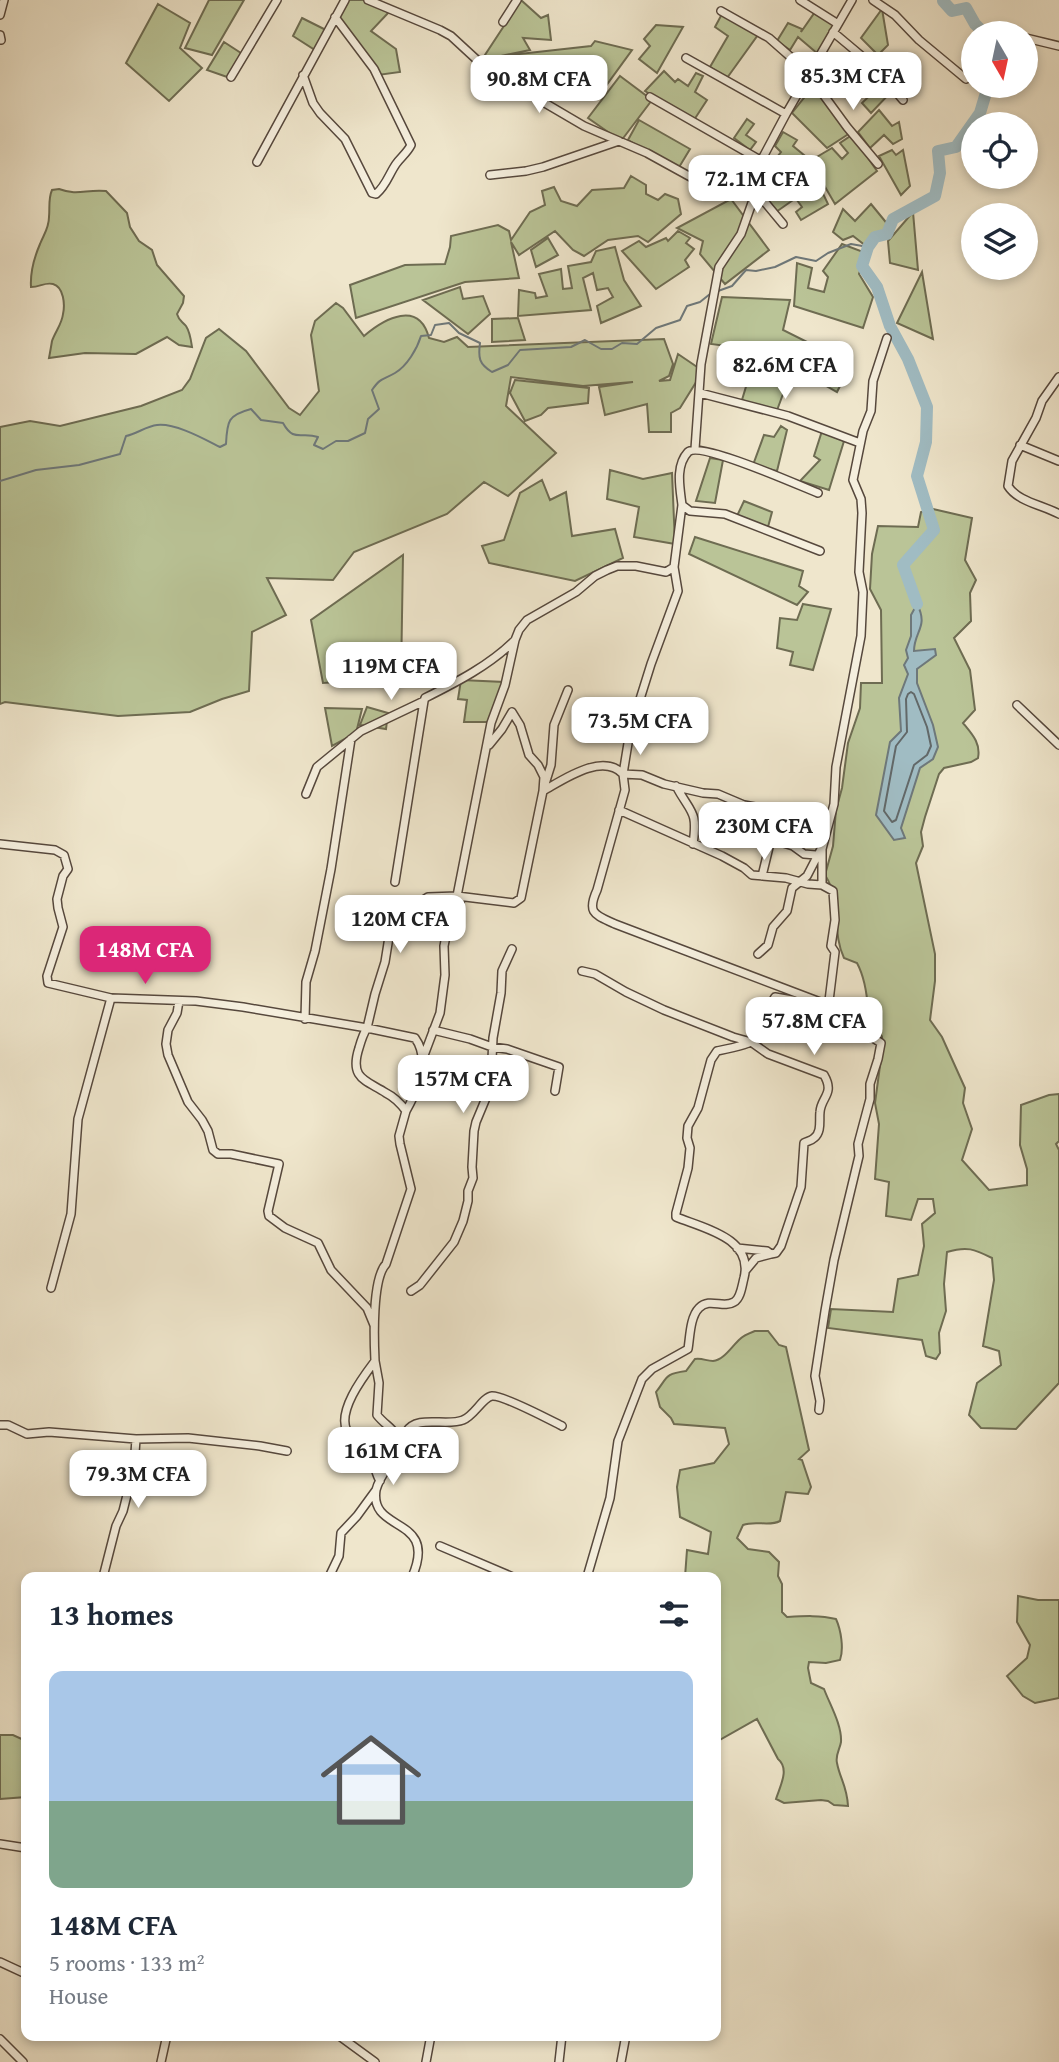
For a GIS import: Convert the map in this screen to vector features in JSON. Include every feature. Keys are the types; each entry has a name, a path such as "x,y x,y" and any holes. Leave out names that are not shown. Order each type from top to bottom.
{"street":[{"path":"0,15 4,0"},
{"path":"231,77 277,0"},
{"path":"257,162 345,0"},
{"path":"368,0 451,36 477,60 504,79 584,126 647,152 727,195"},
{"path":"503,22 517,0"},
{"path":"800,0 838,24"},
{"path":"783,223 763,201 756,188 754,174 852,0"},
{"path":"873,0 895,15 919,40 961,76"},
{"path":"721,11 769,38 811,72 847,127 878,164"},
{"path":"303,75 313,103 345,139 367,186 376,194 411,145 374,69 335,17"},
{"path":"833,32 877,69 903,100"},
{"path":"1038,41 1059,46"},
{"path":"686,58 786,114"},
{"path":"649,97 762,161"},
{"path":"490,174 534,169 619,141"},
{"path":"695,449 701,364 716,277 719,267 741,234 756,188"},
{"path":"758,954 768,945 773,927 787,911 792,888 807,876 819,852 834,804 836,767 861,636 863,592 859,572 862,513 853,480 863,431 871,411 873,382 887,338"},
{"path":"1059,377 1042,401 1036,418 1012,461 1008,486 1018,496 1059,514"},
{"path":"700,393 788,416 860,443"},
{"path":"1020,445 1059,461"},
{"path":"818,493 734,458 695,449 687,453 679,471 682,505 674,567 678,591 630,731 623,774 625,790 592,900 592,910 615,924 828,1008 845,1025 881,1043 870,1084 870,1098 858,1144 859,1156 834,1260 825,1311 814,1376 820,1401 819,1409"},
{"path":"682,505 690,511 725,514 820,551"},
{"path":"306,794 317,767 361,731 424,701 495,658 515,640 527,620 565,598 595,576 617,566 636,566 666,572 674,567"},
{"path":"422,1059 440,1013 447,931 460,902 457,896 491,723 505,685 515,640"},
{"path":"406,1111 395,1099 368,1085 359,1077 356,1064 386,962 389,937 397,922 411,908 428,897 457,896 514,903 519,901 551,765 554,725 568,690"},
{"path":"395,882 424,701"},
{"path":"1017,705 1059,745"},
{"path":"486,749 512,712 520,725 529,755 544,778 543,791"},
{"path":"305,1019 306,982 331,869 351,739"},
{"path":"543,791 584,768 616,768 623,774 642,775 703,793 718,794 786,817 828,823"},
{"path":"676,786 694,813 693,845"},
{"path":"619,810 722,856 752,875 822,885 832,891 835,920 831,946 835,952 828,1008"},
{"path":"762,876 771,839 793,846 804,854 819,852"},
{"path":"0,844 55,850 64,855 68,869 62,876 57,899 63,927 47,976 48,984 111,998 243,1007 415,1038 421,1047 418,1088 406,1111 399,1136 411,1189 386,1264 381,1269 374,1325 375,1362 379,1383 377,1415 392,1427 397,1436 398,1451"},
{"path":"819,852 822,885"},
{"path":"411,1291 420,1286 439,1262 460,1229 473,1178 475,1122 486,1098 502,971 512,949"},
{"path":"582,971 595,974 664,1010 751,1042 768,1054 824,1075 828,1082 827,1096 820,1109 819,1130 815,1138 804,1143 803,1173 796,1204 781,1246 776,1252 756,1258 746,1271 735,1302 712,1302 699,1307 694,1316 688,1349 652,1369 642,1378 618,1441 610,1498 588,1572"},
{"path":"746,1271 745,1262 728,1237 676,1217 688,1168 688,1126 698,1108 711,1060 717,1051 751,1042 759,1036 765,1015 775,997 828,1008"},
{"path":"51,1288 71,1214 78,1119 111,998"},
{"path":"179,1001 166,1044 168,1055 188,1102 208,1131 213,1150 218,1154 231,1154 279,1164 269,1216 285,1228 318,1243 331,1270 366,1308 374,1325"},
{"path":"433,1030 516,1051 559,1067 555,1091"},
{"path":"737,1248 767,1251 771,1254"},
{"path":"375,1362 363,1378 344,1420 347,1430 370,1456 380,1481"},
{"path":"331,1572 339,1556 341,1533 376,1490 412,1425 462,1421 493,1396 562,1426"},
{"path":"0,1425 8,1425 27,1434 49,1432 136,1439 188,1438 287,1451"},
{"path":"104,1572 134,1466 136,1439"},
{"path":"376,1490 380,1511 415,1538 419,1555 414,1572"},
{"path":"440,1546 501,1572"},
{"path":"0,1844 21,1847"},
{"path":"0,1962 21,1972"},
{"path":"0,2039 23,2062"},
{"path":"161,2062 166,2041"},
{"path":"346,2041 375,2062"},
{"path":"426,2062 430,2041"},
{"path":"559,2062 561,2041"},
{"path":"621,2062 625,2041"}],"green space":[{"path":"209,0 244,0 212,55 185,48"},
{"path":"348,0 365,0 389,12 371,31 396,49 400,72 378,75 338,17"},
{"path":"521,0 541,18 548,15 551,40 523,38 530,50 501,56 591,46 595,41 632,50 600,94 577,66 582,57 551,97 486,63 490,57 483,58"},
{"path":"158,4 190,23 180,48 202,68 169,101 126,63"},
{"path":"882,9 888,45 878,55 861,38"},
{"path":"723,12 760,32 727,78 710,67 728,36 715,27"},
{"path":"815,12 835,26 818,54 798,37 790,50 777,41 788,23 802,29 801,32"},
{"path":"302,18 326,30 315,50 293,36"},
{"path":"656,25 683,27 657,73 639,59 650,46 644,39"},
{"path":"224,42 244,55 230,78 207,70"},
{"path":"664,71 675,82 678,79 688,86 696,73 703,76 695,92 707,100 694,120 645,91"},
{"path":"891,75 893,90 871,113 862,103"},
{"path":"620,76 652,100 621,141 588,118"},
{"path":"815,84 850,133 827,148 792,113"},
{"path":"879,110 892,126 899,122 902,139 893,144 884,135 870,148 858,132"},
{"path":"747,119 754,124 746,135 756,142 750,150 734,138"},
{"path":"639,120 690,149 678,169 628,140"},
{"path":"783,132 797,140 793,146 804,155 777,168 774,161 781,152 775,146"},
{"path":"852,135 877,171 835,204 810,161 832,148 842,159 848,153 840,143"},
{"path":"892,150 896,155 903,150 910,186 901,195 879,156"},
{"path":"807,160 828,204 801,220 796,212 802,207 797,200 811,192 794,163"},
{"path":"783,170 796,198 776,212 753,186 763,180 772,193 782,186 775,174"},
{"path":"631,176 646,185 646,194 658,200 665,194 678,199 681,214 648,242 638,236 608,240 584,256 573,250 555,231 519,255 511,242 519,278 465,282 356,318 350,285 405,265 445,264 451,236 498,225 509,231 511,240 530,212 545,205 542,191 554,187 561,201 577,206 592,190 624,188"},
{"path":"52,190 72,192 106,191 127,213 130,227 139,241 152,250 157,265 184,296 177,314 187,328 192,347 179,345 167,337 136,354 85,353 49,358 52,341 62,318 63,297 53,284 31,287 31,276 48,224 51,193"},
{"path":"731,199 769,250 725,284 700,254 703,241 677,228"},
{"path":"871,204 889,226 866,246 853,236 843,240 833,232 843,209 855,221"},
{"path":"913,212 918,270 890,263 888,241"},
{"path":"678,231 690,238 686,243 694,249 685,260 689,267 656,289 622,251 639,241 646,247 666,238 668,241"},
{"path":"548,238 558,255 536,267 531,250"},
{"path":"842,244 866,253 859,274 873,297 863,328 794,306 797,263 812,268 808,288 824,292 828,277 823,271"},
{"path":"615,247 624,280 641,306 601,323 597,306 613,297 608,288 597,290 593,273 583,278 591,310 518,316 519,290 535,293 536,298 547,296 539,274 561,269 563,289 572,288 568,266 591,262 596,251"},
{"path":"922,272 933,339 897,323"},
{"path":"460,287 463,299 483,296 490,314 468,334 423,300"},
{"path":"722,297 790,300 783,330 851,364 837,392 793,367 776,413 742,400 757,350 711,344"},
{"path":"336,303 343,308 364,336 391,319 410,316 418,319 429,338 444,342 457,337 468,347 664,339 673,364 669,376 659,381 670,380 678,354 703,371 680,408 671,413 671,432 649,432 647,404 605,415 599,387 633,382 583,386 511,377 506,406 556,453 508,496 484,482 447,514 354,552 333,580 267,578 286,615 252,632 249,691 190,712 118,716 5,702 0,704 0,427 30,421 60,426 141,406 182,390 190,379 206,338 219,329 246,351 289,408 300,415 319,391 311,335 315,321"},
{"path":"518,318 525,340 492,342 492,319"},
{"path":"515,380 589,388 588,403 548,408 541,415 525,421 510,393"},
{"path":"781,426 787,430 777,471 753,465 764,435 774,437"},
{"path":"822,431 844,441 829,490 800,481 820,460 814,456"},
{"path":"710,458 723,460 715,503 696,501"},
{"path":"610,470 643,479 672,473 675,544 634,537 639,507 607,499"},
{"path":"542,480 550,500 566,492 572,536 615,529 623,558 575,581 489,563 482,546 504,540 520,493"},
{"path":"744,501 772,512 768,527 737,516"},
{"path":"933,509 972,518 965,560 976,580 970,593 971,621 954,638 970,670 975,710 963,723 975,739 979,753 978,758 971,762 944,768 939,774 921,832 923,846 916,863 935,954 930,1020 942,1037 965,1088 963,1103 972,1129 962,1160 989,1190 1027,1185 1027,1169 1020,1145 1021,1105 1059,1094 1059,1141 1056,1144 1059,1150 1059,1383 1016,1429 981,1428 969,1415 977,1383 1001,1365 999,1351 983,1346 994,1280 992,1258 970,1249 947,1252 944,1284 946,1311 939,1333 940,1353 936,1359 926,1356 922,1340 828,1328 831,1309 893,1312 898,1279 918,1275 924,1246 922,1224 935,1213 933,1199 918,1199 911,1220 886,1216 889,1182 875,1179 879,1124 875,1103 882,1037 879,1030 861,1020 862,1014 868,1010 864,980 857,963 844,958 840,948 834,896 825,875 833,846 836,810 848,743 860,708 861,683 882,683 881,610 870,589 872,554 878,526 918,527 921,512"},
{"path":"695,537 803,571 799,586 808,592 797,605 689,554"},
{"path":"403,555 401,678 323,683 311,620"},
{"path":"803,604 831,609 813,670 790,665 793,652 777,648 780,618 797,620"},
{"path":"461,680 504,682 490,722 464,722 467,700 458,699"},
{"path":"367,707 388,713 386,729 360,725"},
{"path":"325,708 362,709 356,733 332,746"},
{"path":"768,1331 779,1345 786,1347 809,1450 799,1459 802,1460 811,1487 808,1494 786,1492 780,1521 743,1525 737,1538 748,1549 769,1552 779,1562 782,1612 787,1617 818,1616 836,1619 841,1640 840,1660 809,1662 808,1668 811,1683 824,1689 838,1722 841,1742 837,1755 838,1769 848,1806 821,1800 784,1803 776,1799 784,1773 782,1763 757,1719 721,1739 721,1572 685,1572 687,1550 708,1554 711,1532 680,1517 677,1487 680,1470 714,1463 729,1444 725,1428 674,1424 660,1407 656,1392 667,1377 686,1371 695,1359 717,1360 747,1334"},
{"path":"1018,1596 1059,1600 1059,1698 1035,1703 1023,1696 1007,1676 1027,1658 1030,1645 1017,1622"},
{"path":"0,1735 13,1735 21,1739 21,1797 0,1799"}],"water":[{"path":"917,604 922,618 914,651 935,649 936,655 917,669 917,683 933,725 938,747 933,759 920,768 901,828 905,838 894,840 876,815 890,742 901,731 899,698 908,674 904,665 908,658 906,650 911,636 911,615"}],"waterway":[{"path":"944,0 952,11 966,8 973,21"},
{"path":"917,604 903,565 934,530 917,476 926,442 927,407 908,359 890,326 877,287 862,266 868,247 875,237 887,234 893,219 935,196 940,173 938,151 956,147 980,113 984,98"},
{"path":"718,291 732,286 746,270 775,267 796,257 816,261 851,244 868,247"},
{"path":"0,481 36,470 79,465 120,454 126,436 157,425 181,429 220,447 226,444 230,420 251,409 261,420 283,423 294,435 318,437 314,445 323,449 336,441 348,441 365,433 368,419 379,409 372,390 380,381 404,366 421,336 431,335 435,325 449,323 459,333 480,343 480,360 492,372 508,365 520,350 571,347 585,340 601,349 612,349 622,343 637,344 656,328 680,320 687,306 700,302 710,294"}]}
